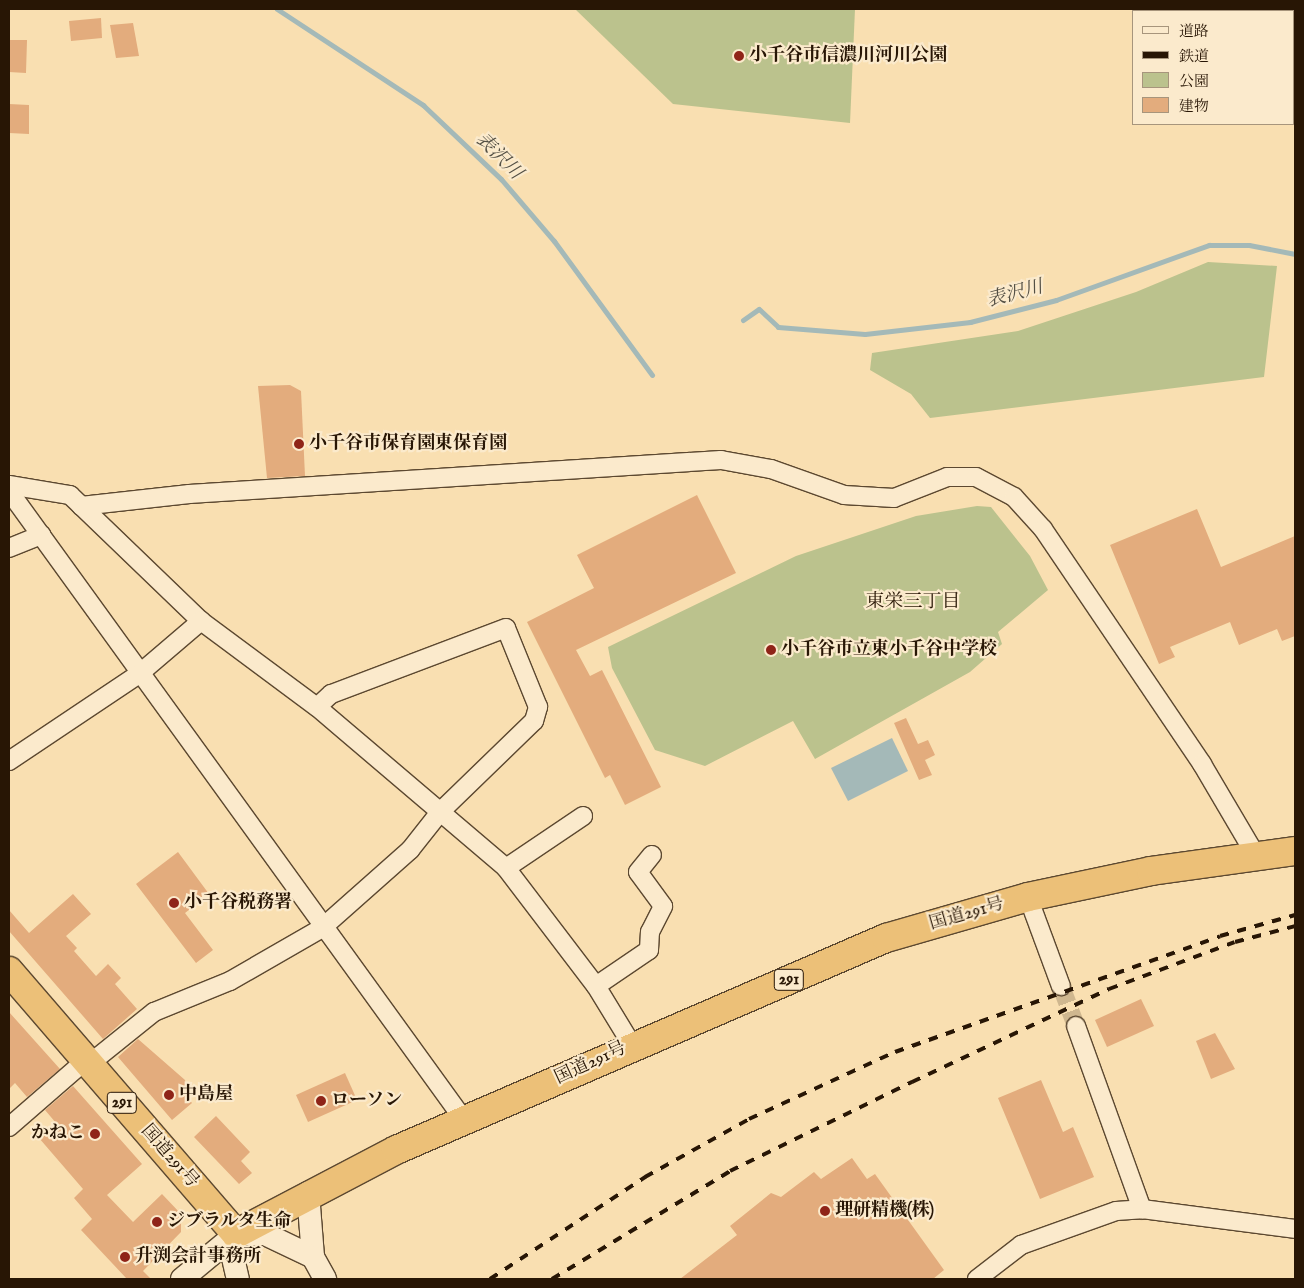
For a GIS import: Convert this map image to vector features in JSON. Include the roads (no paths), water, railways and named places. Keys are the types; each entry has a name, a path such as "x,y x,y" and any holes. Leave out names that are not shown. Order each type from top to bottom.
{"highway":[{"name":"国道291号","path":"9,971 236,1234 308,1193 464,1120 632,1045 886,938 1028,898 1255,854 1295,851"}],"street":[{"path":"81,506 189,494 721,460 771,469 852,496 894,498 947,477 976,477 1014,497 1042,529 1202,764 1255,854"},
{"path":"9,484 70,495 201,620 317,707 506,868 596,986 632,1045"},
{"path":"9,491 322,928 464,1120"},
{"path":"9,548 41,535"},
{"path":"9,761 139,674 201,620"},
{"path":"9,1126 154,1012 230,981 322,928 410,850 440,812 534,721 538,707 506,628 331,694 317,707"},
{"path":"506,868 584,816"},
{"path":"596,986 648,950 650,932 663,906 638,872 652,854"},
{"path":"1028,898 1061,986"},
{"path":"1076,1026 1142,1209"},
{"path":"308,1193 313,1257 324,1279"},
{"path":"977,1279 1021,1245 1116,1211 1142,1209 1295,1229"},
{"path":"236,1234 232,1258 238,1279"},
{"path":"182,1279 236,1234 265,1234 313,1257"}],"waterway":[{"name":"表沢川","path":"277,9 423,105 501,179 554,241 652,375"},
{"name":"表沢川","path":"743,320 759,309 778,327 865,334 970,322 1056,300 1209,245 1249,245 1295,254"}],"tunnel":[{"path":"1061,986 1076,1026"}],"railway":[{"path":"490,1279 645,1177 749,1119 895,1052 1220,936 1295,915"},
{"path":"552,1279 730,1171 912,1082 1109,989 1235,942 1295,926"}],"place":[{"name":"小千谷市信濃川河川公園","path":"739,56"},
{"name":"小千谷市保育園東保育園","path":"299,444"},
{"name":"小千谷市立東小千谷中学校","path":"771,650"},
{"name":"小千谷税務署","path":"174,903"},
{"name":"中島屋","path":"169,1095"},
{"name":"ローソン","path":"321,1101"},
{"name":"かねこ","path":"95,1134"},
{"name":"理研精機(株)","path":"825,1211"},
{"name":"ジブラルタ生命","path":"157,1222"},
{"name":"升渕会計事務所","path":"125,1257"}],"district":[{"name":"東栄三丁目","path":"913,603"}]}
